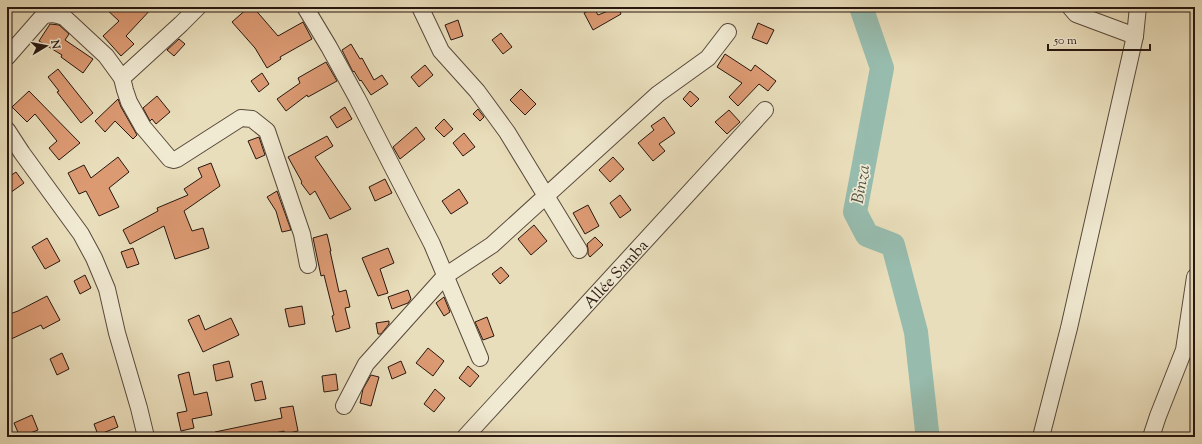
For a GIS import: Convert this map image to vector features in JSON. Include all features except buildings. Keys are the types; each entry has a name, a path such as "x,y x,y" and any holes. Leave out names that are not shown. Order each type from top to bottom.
{"street":[{"path":"122,78 198,7"},
{"path":"305,7 357,98 432,244 480,358"},
{"path":"420,7 441,51 477,91 507,132 578,250"},
{"path":"1070,7 1076,14 1135,36"},
{"path":"1041,437 1069,328 1135,36 1138,7"},
{"path":"7,57 43,16 48,14 56,14 64,17 106,56 122,78 130,102 143,127 170,159 177,159 241,118 252,119 267,131 302,234 308,265"},
{"path":"344,406 366,364 445,276 492,245 658,94 708,58 728,32"},
{"name":"Allée Samba","path":"465,437 765,110"},
{"path":"7,130 22,154 80,234 94,258 106,289 146,437"},
{"path":"1151,437 1184,350 1195,277"}],"waterway":[{"name":"Binza","path":"861,7 882,68 855,212 867,235 893,245 916,332 927,431 926,437"}]}
